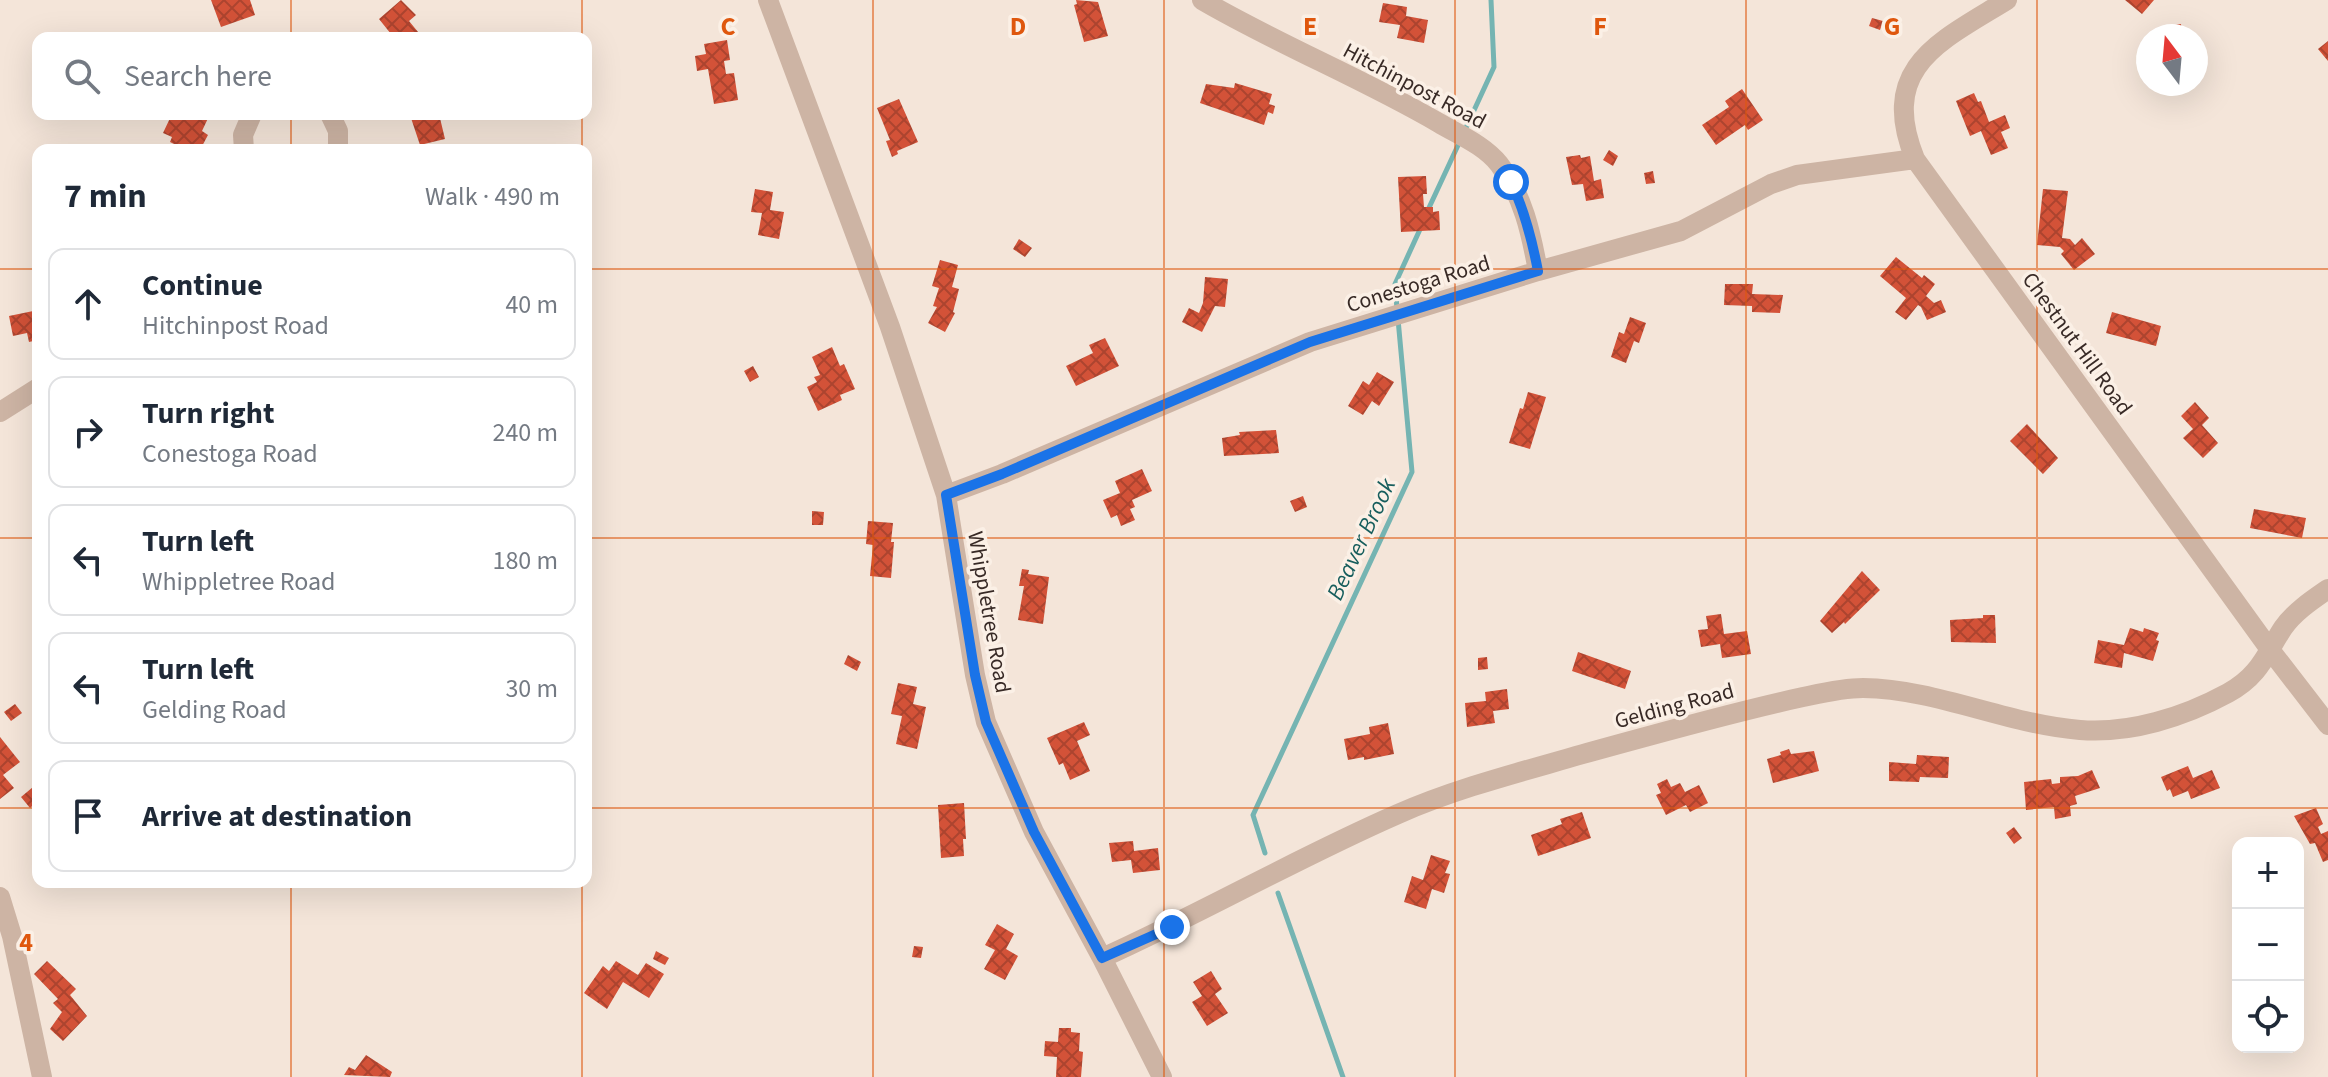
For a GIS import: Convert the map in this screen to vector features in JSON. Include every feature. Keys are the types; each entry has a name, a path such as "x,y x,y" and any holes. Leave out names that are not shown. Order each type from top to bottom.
{"street":[{"name":"Whippletree Road","path":"768,0 890,327 946,495 975,675 986,722 1034,832 1162,1077"},
{"name":"Hitchinpost Road","path":"1202,0 1401,102 1484,149 1498,163 1522,204 1538,271"},
{"name":"Chestnut Hill Road","path":"2007,0 1948,36 1918,63 1904,94 1903,110 1904,126 1915,159 2271,651 2328,725"},
{"path":"244,144 243,135 249,120"},
{"path":"333,120 338,131 338,144"},
{"name":"Conestoga Road","path":"946,495 1310,342 1538,271 1681,231 1771,184 1797,175 1915,159"},
{"path":"0,412 32,392"},
{"name":"Gelding Road","path":"1102,958 1172,927 1400,813 1499,778 1680,727 1804,697 1866,688 1926,696 2044,726 2083,731 2159,721 2231,692 2257,672 2284,626 2307,603 2328,589"},
{"path":"0,897 12,936 42,1077"}],"building":[{"path":"211,0 250,0 255,15 221,27"},
{"path":"401,0 416,15 409,21 418,32 389,32 379,19"},
{"path":"1076,0 1098,2 1108,36 1084,42 1074,5 1077,4"},
{"path":"2125,0 2154,0 2142,14"},
{"path":"1383,3 1407,7 1406,16 1428,20 1424,43 1397,38 1400,25 1379,22"},
{"path":"1872,18 1883,21 1880,30 1869,26"},
{"path":"727,40 730,60 724,61 726,74 734,73 738,100 714,104 708,69 697,71 695,56 706,54 704,44"},
{"path":"2328,41 2328,61 2318,49"},
{"path":"1235,83 1272,94 1269,104 1275,106 1273,114 1268,112 1264,125 1200,103 1206,84 1234,88"},
{"path":"1742,89 1763,120 1748,130 1745,125 1716,145 1702,125 1729,107 1725,101"},
{"path":"1974,93 1978,102 1981,101 1989,122 2005,115 2010,128 2001,132 2008,148 1991,155 1981,131 1970,136 1956,101"},
{"path":"899,99 918,142 897,151 898,154 892,157 886,141 890,140 877,108"},
{"path":"169,120 207,120 202,131 208,135 203,144 174,144 170,142 172,137 163,133"},
{"path":"412,120 440,120 445,139 420,144"},
{"path":"1609,150 1618,156 1613,166 1603,160"},
{"path":"1580,155 1581,158 1590,156 1594,181 1601,179 1604,198 1586,201 1583,184 1572,185 1566,157"},
{"path":"1653,171 1655,183 1646,184 1644,173"},
{"path":"1426,176 1424,207 1433,207 1433,212 1439,211 1440,230 1401,232 1398,177"},
{"path":"755,189 773,192 770,210 784,212 779,239 758,235 762,213 751,212"},
{"path":"2043,189 2068,191 2062,238 2070,239 2075,245 2082,238 2095,254 2074,270 2061,254 2064,251 2060,247 2037,245"},
{"path":"1019,239 1032,248 1025,257 1013,249"},
{"path":"1896,257 1922,278 1924,275 1935,284 1926,296 1934,303 1941,300 1946,312 1927,320 1918,305 1906,320 1895,312 1906,298 1880,276"},
{"path":"940,260 958,265 952,287 959,289 955,313 945,332 928,323 937,307 933,306 939,288 932,286"},
{"path":"1205,277 1228,279 1225,307 1215,306 1202,332 1182,322 1189,308 1199,313"},
{"path":"1725,284 1753,284 1752,294 1783,295 1780,313 1752,312 1752,306 1724,305"},
{"path":"32,311 32,341 29,342 27,333 13,336 9,316"},
{"path":"2112,312 2161,326 2156,346 2106,333"},
{"path":"1630,317 1646,323 1639,343 1634,341 1626,363 1611,357 1619,332 1624,334"},
{"path":"1105,338 1119,366 1076,386 1066,366 1093,353 1089,345"},
{"path":"832,347 855,389 840,395 842,400 818,411 807,387 817,382 814,377 820,375 812,357"},
{"path":"753,366 759,377 750,382 744,371"},
{"path":"1377,372 1394,382 1379,406 1372,401 1363,415 1348,406 1363,381 1369,385"},
{"path":"1528,392 1546,397 1530,449 1509,443"},
{"path":"2195,402 2209,418 2202,425 2218,443 2203,458 2183,438 2193,429 2181,416"},
{"path":"2027,424 2058,458 2043,474 2010,441"},
{"path":"1276,430 1279,453 1224,456 1222,438 1240,435 1239,432"},
{"path":"1142,469 1152,491 1132,500 1135,507 1130,509 1135,520 1121,526 1117,515 1111,518 1103,500 1120,493 1115,481"},
{"path":"1303,496 1307,507 1295,512 1290,501"},
{"path":"2254,509 2306,518 2302,538 2250,528"},
{"path":"812,511 824,512 823,525 812,525"},
{"path":"868,521 893,523 891,578 870,576 873,545 866,544"},
{"path":"1022,569 1029,570 1028,574 1049,577 1043,624 1018,620 1024,586 1019,586"},
{"path":"1862,571 1880,590 1832,633 1820,621"},
{"path":"1721,614 1724,634 1747,631 1751,654 1722,658 1720,644 1701,647 1698,630 1708,629 1706,616"},
{"path":"1983,615 1995,615 1996,643 1951,642 1950,620 1983,618"},
{"path":"2130,628 2159,633 2153,661 2124,653 2122,668 2094,663 2098,640 2124,645"},
{"path":"1578,652 1631,671 1625,689 1572,671"},
{"path":"848,655 861,662 857,671 844,664"},
{"path":"1487,657 1488,669 1478,670 1478,658"},
{"path":"898,683 917,687 913,704 926,707 917,749 896,744 902,716 891,714"},
{"path":"1507,689 1509,709 1493,711 1495,723 1467,727 1465,703 1486,701 1485,692"},
{"path":"15,704 22,713 11,721 4,712"},
{"path":"1084,722 1090,735 1077,741 1090,771 1070,780 1063,763 1059,765 1047,738"},
{"path":"1388,723 1394,754 1348,760 1344,739 1370,734 1369,727"},
{"path":"0,737 20,762 3,775 14,788 0,799"},
{"path":"1789,749 1791,754 1814,751 1819,771 1773,783 1767,759"},
{"path":"1917,755 1949,757 1948,778 1920,777 1919,782 1889,781 1889,762 1916,764"},
{"path":"2188,766 2193,778 2212,770 2220,788 2191,799 2188,791 2173,797 2161,777"},
{"path":"2092,770 2100,788 2075,796 2077,804 2070,806 2071,816 2055,819 2054,807 2026,810 2024,782 2051,779 2052,784 2060,783 2060,777 2078,776"},
{"path":"1667,779 1671,787 1680,783 1685,792 1699,785 1708,803 1690,812 1686,805 1666,815 1656,795 1661,793 1657,784"},
{"path":"32,788 32,806 30,808 21,797"},
{"path":"964,803 964,856 941,858 938,805"},
{"path":"2316,808 2323,824 2318,827 2321,834 2328,831 2328,860 2323,862 2315,843 2310,844 2294,816"},
{"path":"1582,812 1591,838 1538,856 1531,835 1562,824 1560,819"},
{"path":"2014,827 2022,838 2014,844 2006,833"},
{"path":"1133,841 1134,851 1158,848 1160,870 1133,873 1131,860 1112,862 1109,843"},
{"path":"1431,855 1450,861 1445,873 1450,874 1444,893 1432,889 1426,909 1404,902 1412,876 1423,880"},
{"path":"997,924 1014,934 1006,949 1018,956 1005,980 984,969 995,950 985,945"},
{"path":"914,946 923,947 921,958 912,957"},
{"path":"656,951 669,958 665,965 653,959"},
{"path":"47,961 76,989 70,995 87,1016 63,1041 50,1029 62,1012 53,1003 58,999 34,974"},
{"path":"616,961 638,975 646,963 664,974 649,998 623,982 607,1009 584,993 603,966 609,971"},
{"path":"1211,971 1222,989 1215,994 1228,1013 1207,1026 1192,1002 1202,996 1193,982"},
{"path":"1059,1028 1071,1028 1071,1032 1080,1033 1079,1051 1083,1052 1081,1077 1056,1077 1057,1057 1044,1056 1045,1041 1058,1042"},
{"path":"366,1055 392,1072 390,1077 344,1075 349,1067 355,1070"}],"waterway":[{"name":"Beaver Brook","path":"1464,132 1494,67 1491,0"},
{"name":"Beaver Brook","path":"1427,212 1460,141"},
{"name":"Beaver Brook","path":"1397,309 1395,284 1422,225"},
{"name":"Beaver Brook","path":"1265,853 1253,815 1412,472 1398,319"},
{"name":"Beaver Brook","path":"1278,893 1343,1077"}],"route":[{"path":"1172,927 1102,958 1034,832 986,722 975,675 946,495 1310,342 1538,271 1522,204 1511,182"}]}
